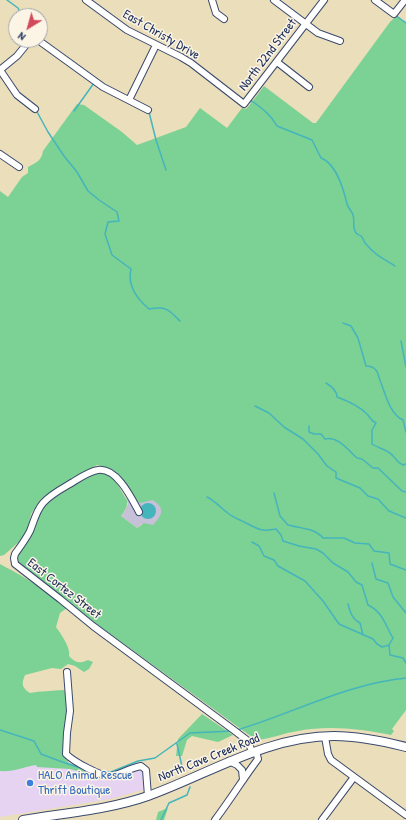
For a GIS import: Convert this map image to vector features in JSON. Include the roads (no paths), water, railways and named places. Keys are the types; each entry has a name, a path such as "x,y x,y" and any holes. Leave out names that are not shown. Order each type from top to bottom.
{"main road":[{"name":"North Cave Creek Road","path":"23,820 108,806 148,796 254,751 299,739 325,737 361,738 406,748"}],"street":[{"name":"East Christy Drive","path":"86,0 121,27 191,63 244,104"},
{"path":"212,0 216,13 224,19"},
{"path":"274,0 318,33 340,42"},
{"name":"North 22nd Street","path":"244,104 324,0"},
{"path":"375,0 394,14 405,0"},
{"path":"129,100 156,45"},
{"path":"48,47 95,82 148,110"},
{"path":"24,48 17,56 0,70 17,95 35,109"},
{"path":"277,62 309,87"},
{"path":"0,154 19,167"},
{"name":"East Cortez Street","path":"139,512 115,475 103,470 98,470 88,474 68,485 44,503 34,518 29,532 15,554 15,564 94,626 248,741 254,751"},
{"path":"67,672 70,711 66,733 66,754 79,764 106,776 141,766 146,770 148,796"},
{"path":"325,737 326,748 330,758 406,814"},
{"path":"216,820 258,759 254,751"},
{"path":"230,761 242,770 243,780"},
{"path":"322,820 354,777"}],"water":[{"path":"145,503 151,503 156,508 154,517 151,519 145,519 140,514 140,508"}],"waterway":[{"path":"7,0 18,8"},
{"path":"395,15 406,23"},
{"path":"74,111 94,83"},
{"path":"247,103 252,101 260,107 269,115 277,126 312,140 321,158 331,165 335,171 352,212 354,229 356,233 361,236 365,243 376,254 395,266"},
{"path":"36,110 48,132 77,172 88,191 117,212 119,221 108,222 105,234 112,255 131,269 130,281 134,292 149,309 166,309 180,321"},
{"path":"149,112 166,170"},
{"path":"343,323 351,326 358,338 366,366 374,368 377,372 389,404 395,414 403,420 406,432"},
{"path":"401,341 406,367"},
{"path":"326,383 332,387 337,397 360,409 376,423 372,430 372,444 389,452 401,464 406,464"},
{"path":"255,406 269,413 284,427 303,439 318,454 327,466 336,472 336,478 360,488 368,496 378,499 389,511 406,518"},
{"path":"309,426 309,432 321,434 325,439 329,438 338,441 357,458 362,459 373,468 378,468 402,491 406,492"},
{"path":"274,493 280,516 288,525 311,530 323,538 344,538 355,543 369,544 374,551 389,553 390,564 406,570"},
{"path":"207,497 231,515 254,527 263,530 276,529 281,535 283,541 316,549 323,553 333,563 348,572 356,582 362,585 368,605 377,611 393,638 389,645 390,655 403,658 406,663"},
{"path":"252,542 259,546 264,556 274,560 278,566 305,581 323,601 339,624 373,639 382,647 389,645"},
{"path":"372,563 376,579 388,583 393,597 406,613"},
{"path":"348,604 353,617 360,623 363,635"},
{"path":"237,730 362,686 406,678"},
{"path":"0,730 34,741 41,754 84,769"},
{"path":"102,771 111,772 138,761 155,758 190,733 232,731"},
{"path":"177,744 183,771"},
{"path":"161,820 169,803 187,795 190,787"}],"place":[{"name":"HALO Animal Rescue Thrift Boutique","path":"30,783"}]}
